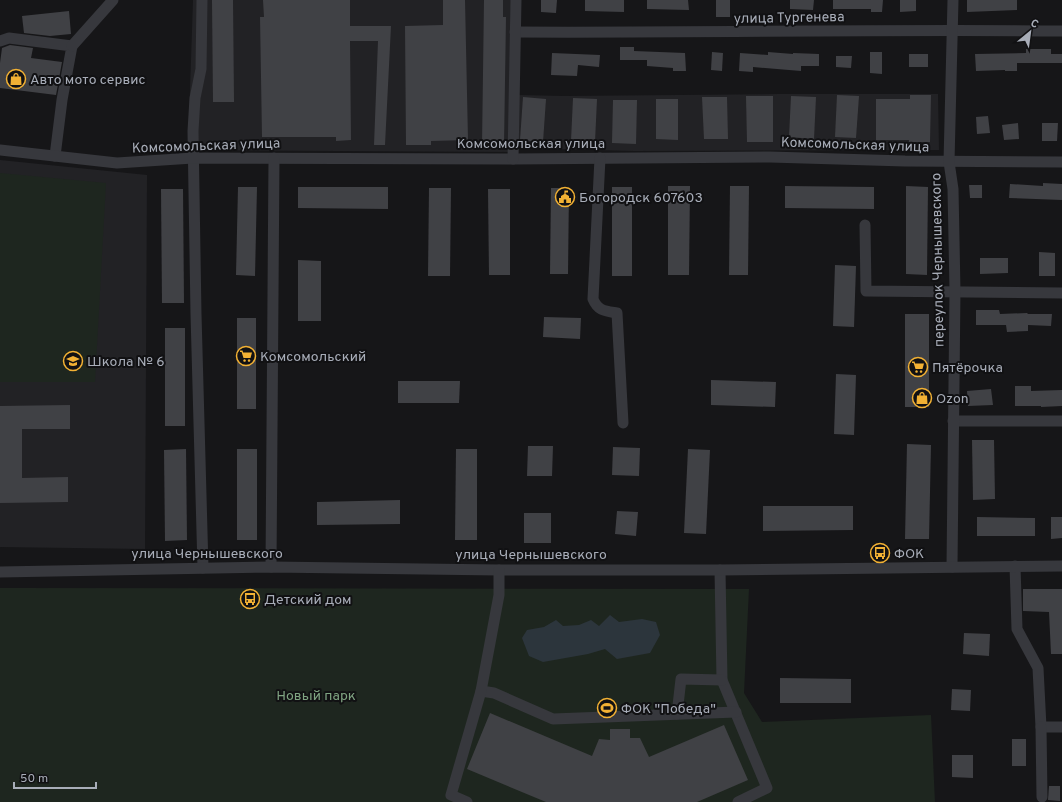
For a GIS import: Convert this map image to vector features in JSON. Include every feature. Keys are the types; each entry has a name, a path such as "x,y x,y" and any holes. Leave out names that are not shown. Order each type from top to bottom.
{"street":[{"path":"55,156 62,100 72,46 113,0"},
{"path":"202,0 201,69 196,98 193,131 193,158 203,568"},
{"path":"513,159 516,0"},
{"name":"переулок Чернышевского","path":"952,567 955,291 953,190 949,162 953,0"},
{"name":"улица Тургенева","path":"515,32 672,33 953,30 1062,31"},
{"path":"0,41 9,38 72,46"},
{"name":"Комсомольская улица","path":"0,150 116,163 193,158 513,159 770,157 949,162 1062,162"},
{"path":"271,568 274,158"},
{"path":"600,158 593,299 596,306 605,311 617,313 623,423"},
{"path":"865,225 866,291 1062,293"},
{"path":"953,421 1062,421"},
{"path":"1015,566 1017,629 1038,668 1042,797"},
{"name":"улица Чернышевского","path":"0,572 203,568 720,570 1062,566"},
{"path":"466,802 451,795 481,691 499,595 499,570"},
{"path":"720,570 722,680 767,788 738,802"},
{"path":"677,714 681,679 722,680"},
{"path":"481,691 494,693 553,718 736,712"},
{"path":"1041,727 1062,728"}],"shaded area":[{"path":"193,0 511,0 509,152 188,150"},
{"path":"938,94 939,150 634,151 517,148 519,95"},
{"name":"Школа № 6","path":"0,160 147,175 145,549 0,547"},
{"path":"610,615 619,622 642,619 656,622 660,635 650,653 617,659 605,649 588,654 543,662 529,656 522,638 527,630 544,627 556,620 563,626 579,625 591,620 599,626"}],"green space":[{"path":"0,173 106,183 95,382 0,382"},
{"name":"Новый парк","path":"0,588 749,589 744,693 762,722 931,715 935,802 0,802"}],"building":[{"path":"212,0 233,0 234,102 213,102"},
{"path":"263,0 350,0 350,26 391,26 385,145 374,145 378,41 350,41 351,140 336,141 336,137 262,137 260,17 264,17"},
{"path":"443,0 465,0 468,140 431,141 431,145 406,145 405,26 443,25"},
{"path":"484,0 503,0 503,17 506,17 504,145 482,145"},
{"path":"541,0 557,0 556,13 541,12"},
{"path":"585,0 624,0 624,12 585,11"},
{"path":"647,0 688,0 689,10 647,9"},
{"path":"716,0 730,0 730,17 716,17"},
{"path":"790,0 814,0 813,10 790,9"},
{"path":"833,0 883,0 882,12 871,12 871,9 833,9"},
{"path":"900,0 916,0 916,11 900,12"},
{"path":"967,0 1017,0 1017,10 967,12"},
{"path":"69,11 71,34 50,36 24,33 22,16"},
{"path":"10,45 33,48 31,58 62,62 56,95 0,88 0,63 2,48"},
{"path":"620,47 634,47 634,51 685,53 686,71 673,71 673,68 647,66 647,60 620,60"},
{"path":"1026,49 1051,49 1051,54 1062,54 1062,63 1017,63 1017,71 976,71 975,54 1026,53"},
{"path":"712,52 723,53 722,71 711,70"},
{"path":"768,52 819,54 819,66 801,66 801,71 753,67 753,72 739,71 740,53 768,55"},
{"path":"870,52 882,52 882,74 870,73"},
{"path":"552,53 600,55 599,67 578,65 577,76 551,75"},
{"path":"909,54 928,54 928,67 909,67"},
{"path":"836,56 852,56 851,68 836,67"},
{"path":"837,95 859,96 856,138 835,137"},
{"path":"910,95 931,95 930,142 909,142 909,140 876,140 876,99 910,99"},
{"path":"746,96 773,96 773,142 747,142"},
{"path":"791,96 816,97 814,139 789,137"},
{"path":"523,97 546,99 543,142 520,140"},
{"path":"702,97 727,97 728,139 704,139"},
{"path":"573,98 597,99 595,142 571,141"},
{"path":"656,99 678,99 678,140 656,139"},
{"path":"613,100 637,100 636,144 612,143"},
{"path":"988,116 990,133 977,134 976,117"},
{"path":"1018,123 1019,139 1004,140 1002,125"},
{"path":"1042,123 1058,123 1057,141 1042,141"},
{"path":"1043,183 1062,184 1062,200 1009,198 1010,184 1043,186"},
{"path":"969,185 982,185 982,198 970,198"},
{"path":"668,186 690,186 689,275 668,275"},
{"path":"730,186 749,186 748,275 729,275"},
{"path":"785,186 874,187 874,209 785,208"},
{"path":"906,186 928,187 927,275 906,274"},
{"path":"238,187 257,187 255,276 236,275"},
{"path":"298,187 388,187 388,209 298,208"},
{"path":"612,187 632,187 632,276 612,276"},
{"path":"429,188 451,188 450,276 428,276"},
{"path":"551,188 569,188 568,274 550,274"},
{"path":"161,189 183,189 184,303 162,303"},
{"path":"488,189 510,189 510,275 489,275"},
{"path":"1039,252 1055,253 1055,276 1039,276"},
{"path":"980,258 1008,258 1008,273 980,274"},
{"path":"298,260 321,261 321,321 298,321"},
{"path":"835,265 856,266 854,327 833,326"},
{"path":"976,310 999,310 1000,314 1052,314 1051,326 1028,325 1028,331 1007,332 1006,325 976,325"},
{"path":"905,314 929,314 929,407 905,407"},
{"path":"544,317 581,318 580,339 543,337"},
{"path":"237,318 256,318 256,409 237,409"},
{"path":"165,328 185,328 185,426 165,426"},
{"path":"836,374 856,375 854,435 834,434"},
{"path":"711,380 776,382 775,407 711,405"},
{"path":"398,381 460,381 459,403 398,403"},
{"path":"1015,386 1031,386 1031,391 1062,390 1062,406 1015,406"},
{"path":"991,389 993,405 968,406 967,391"},
{"path":"70,405 70,429 22,429 22,478 68,477 68,502 0,503 0,406"},
{"path":"972,440 994,440 995,499 973,500"},
{"path":"907,444 931,445 929,539 905,539"},
{"path":"528,446 553,446 552,476 527,476"},
{"path":"613,447 640,448 639,476 612,475"},
{"path":"186,449 187,540 165,541 164,450"},
{"path":"237,449 257,449 257,540 237,540"},
{"path":"456,449 477,449 477,540 455,540"},
{"path":"688,449 710,450 706,534 684,533"},
{"path":"400,500 400,524 317,525 317,502"},
{"path":"763,506 853,506 853,530 763,531"},
{"path":"617,511 638,512 636,536 615,534"},
{"path":"524,513 551,513 551,543 524,543"},
{"path":"977,517 1035,518 1035,536 977,536"},
{"path":"1051,517 1062,517 1062,538 1051,539"},
{"path":"1023,589 1062,589 1062,654 1051,654 1049,612 1023,611"},
{"path":"964,633 990,634 989,656 963,654"},
{"path":"780,678 851,679 851,703 780,703"},
{"path":"952,689 971,690 970,711 951,710"},
{"path":"490,713 592,756 599,739 610,740 610,729 630,729 630,738 640,738 649,757 724,725 748,780 697,802 546,802 467,769"},
{"path":"1012,739 1026,739 1026,766 1012,766"},
{"path":"952,755 973,755 973,778 952,777"},
{"path":"1049,786 1060,786 1060,801 1048,800"}],"place":[{"name":"Авто мото сервис","path":"16,79"},
{"name":"Богородск 607603","path":"565,197"},
{"name":"Комсомольский","path":"246,356"},
{"name":"Школа № 6","path":"73,361"},
{"name":"Пятёрочка","path":"918,367"},
{"name":"Ozon","path":"922,398"},
{"name":"ФОК","path":"880,553"},
{"name":"Детский дом","path":"250,599"},
{"name":"ФОК \"Победа\"","path":"607,708"}]}
